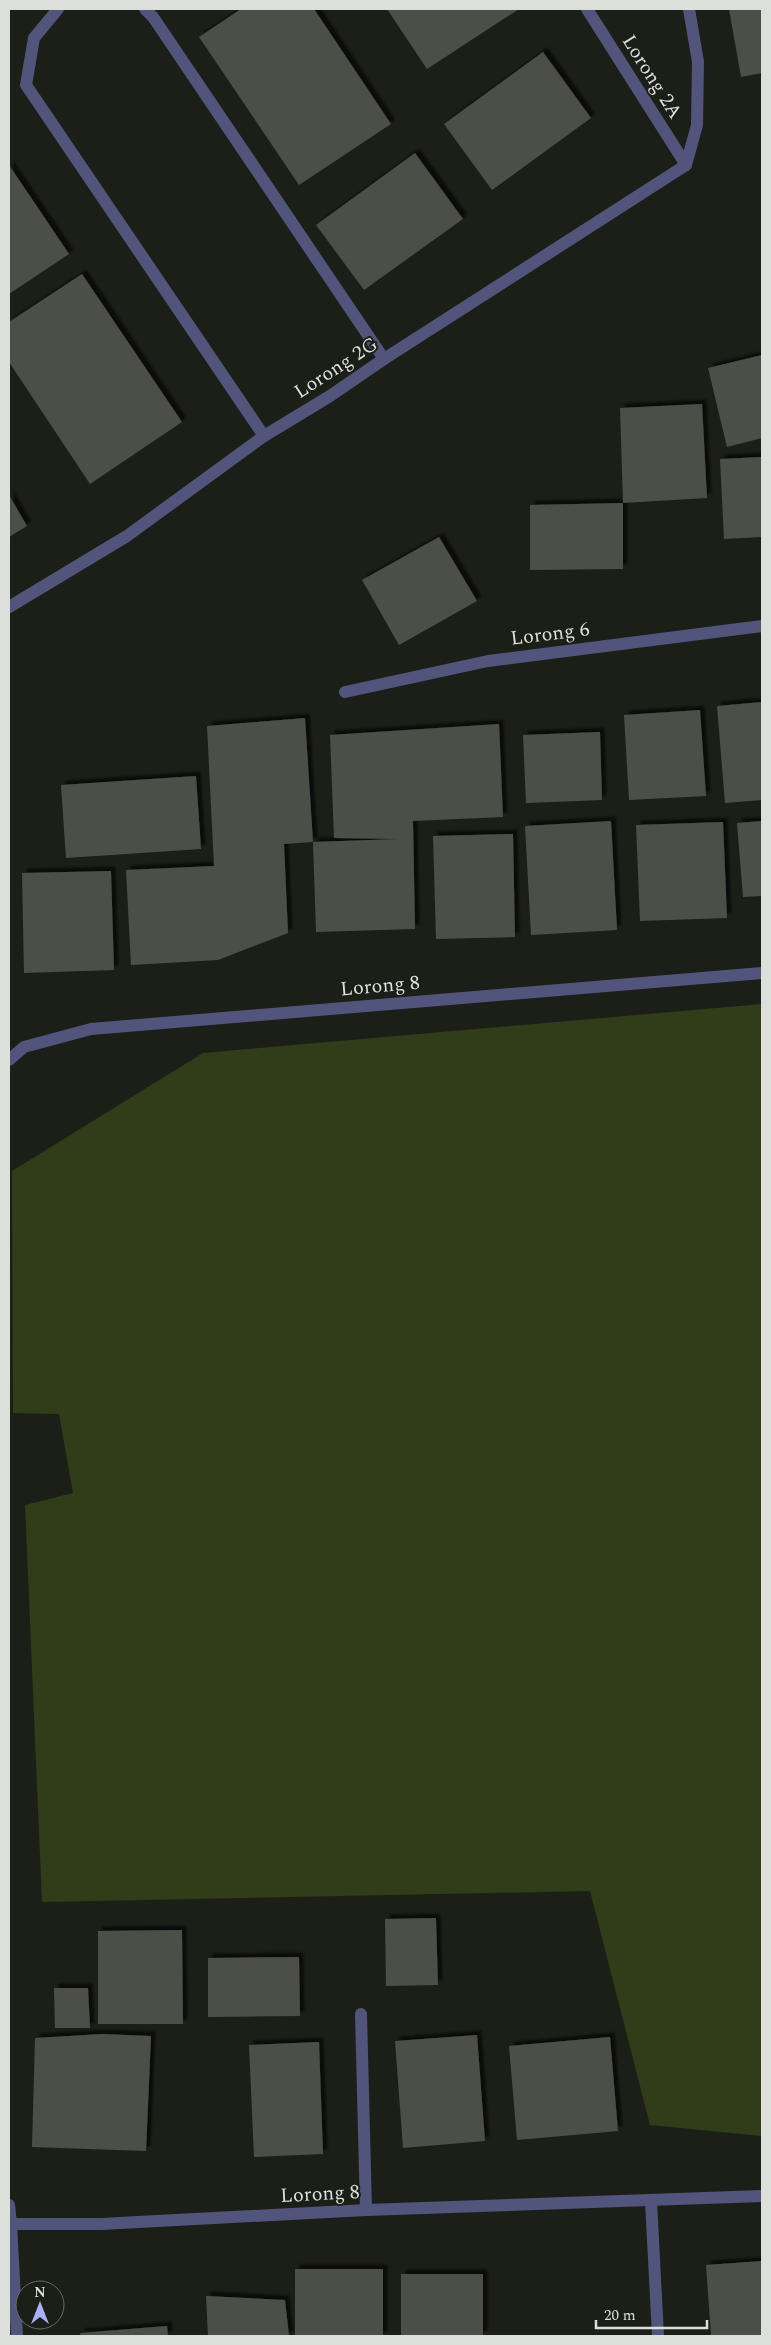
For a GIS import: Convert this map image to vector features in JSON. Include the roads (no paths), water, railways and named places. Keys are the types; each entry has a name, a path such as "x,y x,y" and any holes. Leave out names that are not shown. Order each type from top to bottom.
{"street":[{"path":"58,9 34,38 26,85 264,436"},
{"path":"145,9 153,17 384,359"},
{"name":"Lorong 2A","path":"587,9 686,165"},
{"path":"686,165 697,125 698,71 689,9"},
{"name":"Lorong 2G","path":"9,607 127,536 264,436 330,396 384,359 686,165"},
{"name":"Lorong 6","path":"345,692 488,661 762,626"},
{"name":"Lorong 8","path":"9,1060 24,1047 91,1029 762,973"},
{"path":"361,2014 366,2210"},
{"name":"Lorong 8","path":"11,2224 101,2224 366,2210 762,2196"},
{"path":"651,2201 658,2336"},
{"path":"9,2205 17,2336"}]}
